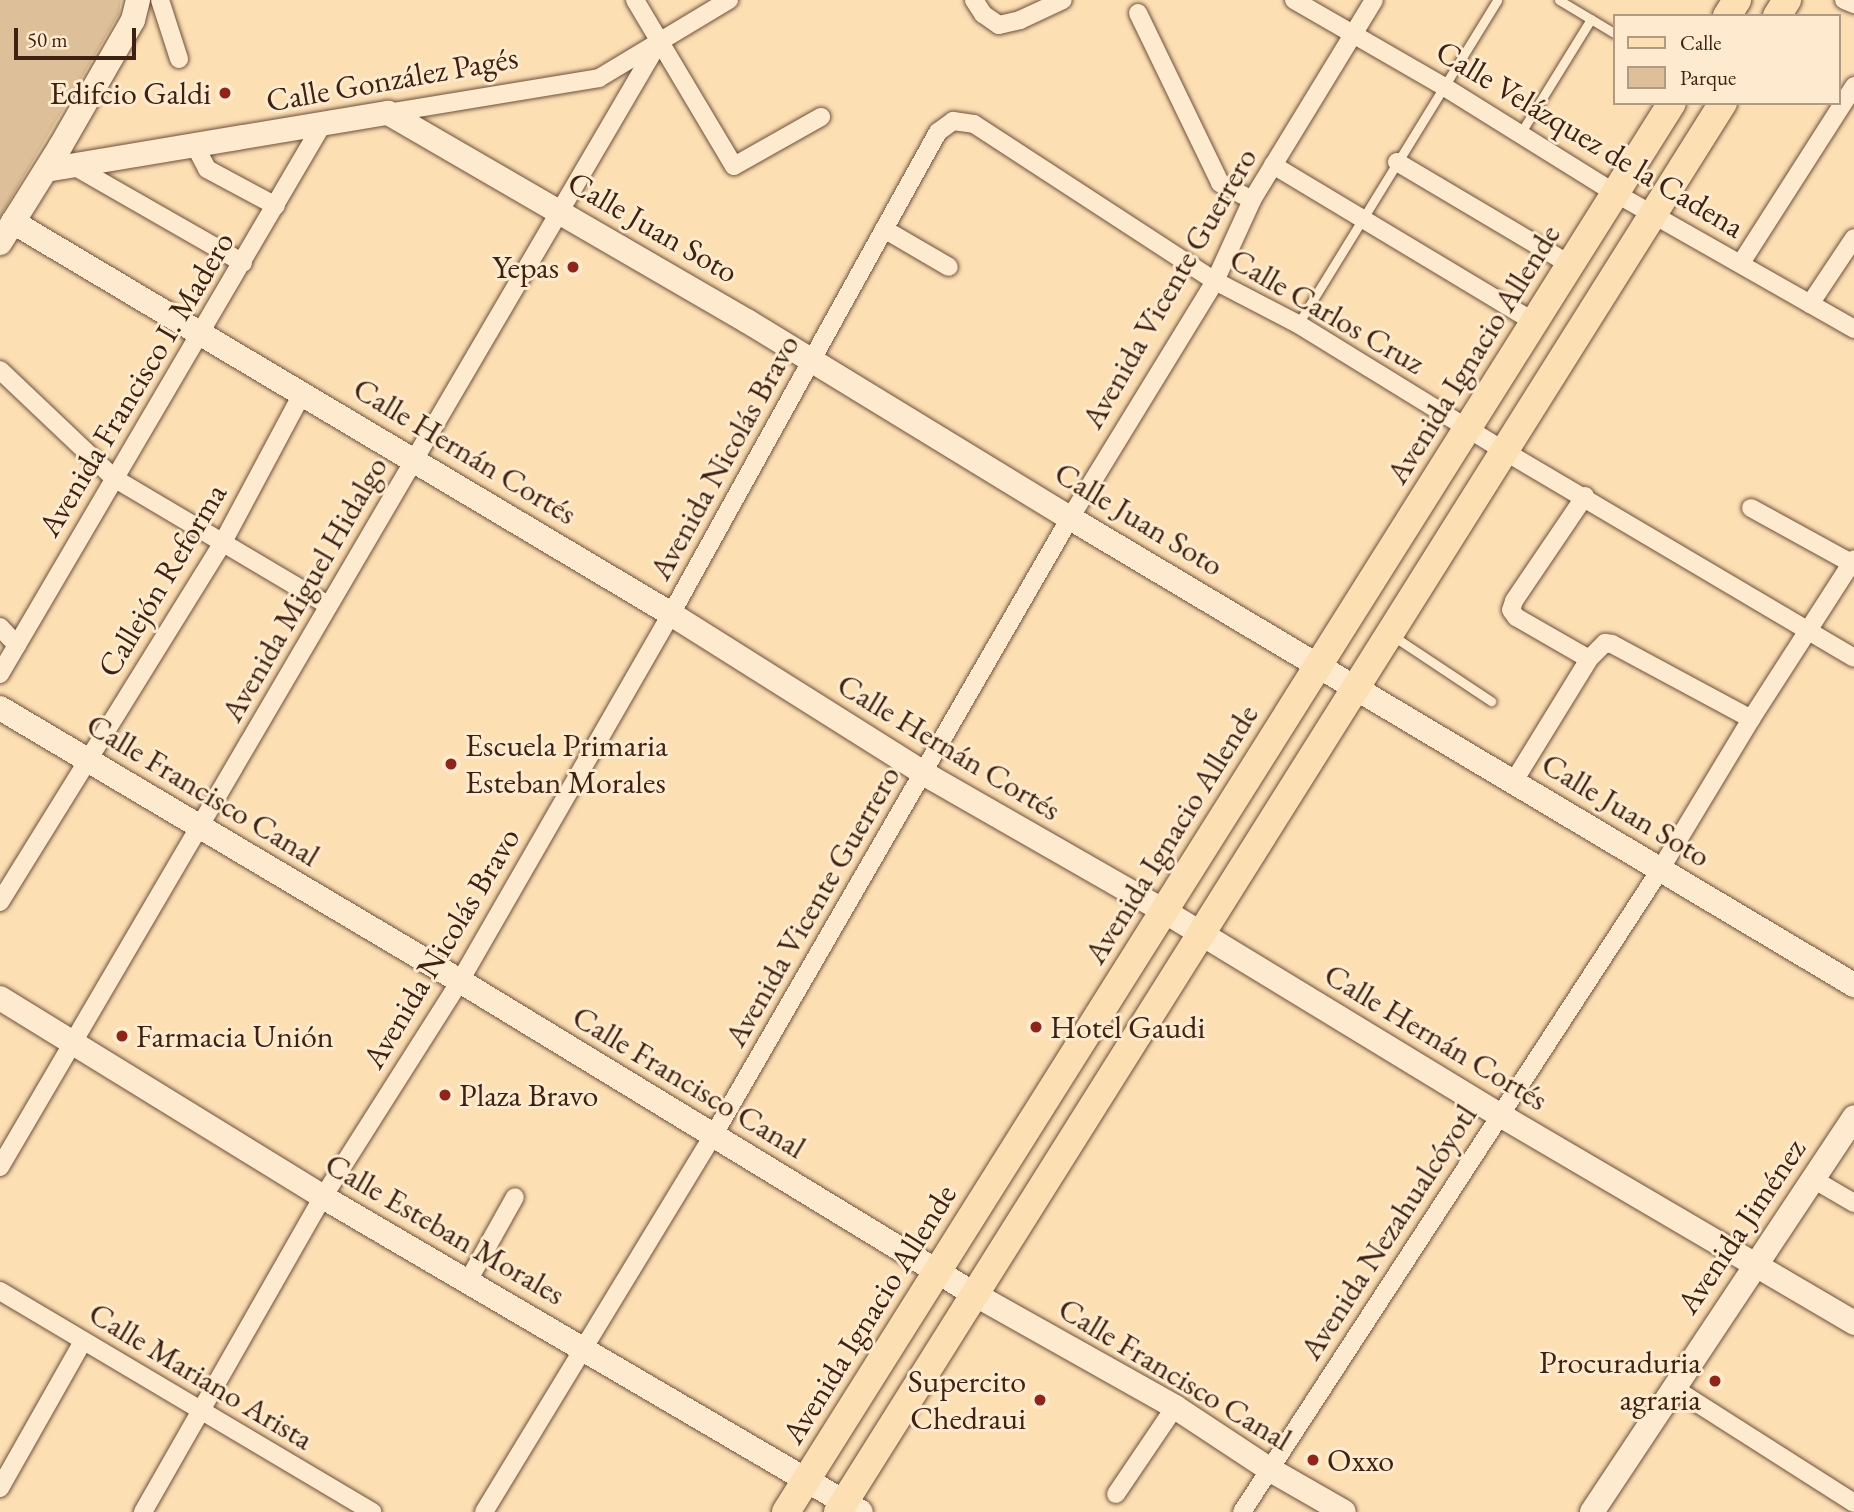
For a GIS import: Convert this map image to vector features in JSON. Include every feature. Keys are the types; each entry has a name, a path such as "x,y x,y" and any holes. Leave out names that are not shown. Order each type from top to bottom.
{"main road":[{"path":"0,243 46,170 132,20 138,0"},
{"name":"Avenida Ignacio Allende","path":"786,1512 1671,105"},
{"path":"848,1509 974,1294 1203,934 1722,105"},
{"name":"Calle González Pagés","path":"46,170 388,113"},
{"name":"Calle Juan Soto","path":"388,113 560,211 1854,985"},
{"name":"Calle Hernán Cortés","path":"13,222 303,392 671,614 923,773 1203,934 1500,1115 1854,1323"},
{"name":"Calle Francisco Canal","path":"0,708 460,981 974,1294 1175,1407 1269,1469 1344,1512"},
{"name":"Calle Esteban Morales","path":"0,998 75,1041 323,1197 807,1479 848,1509"},
{"name":"Avenida Jiménez","path":"1592,1512 1672,1387 1854,1117"}],"street":[{"path":"160,0 179,59"},
{"path":"635,0 734,166 821,117"},
{"name":"Calle González Pagés","path":"388,113 599,78 729,0"},
{"path":"974,0 983,14 999,25 1020,20 1063,0"},
{"name":"Calle Velázquez de la Cadena","path":"1294,0 1443,86 1519,136 1615,193 1854,330"},
{"name":"Avenida Vicente Guerrero","path":"484,1512 713,1136 1070,517 1215,281 1252,200 1374,0"},
{"path":"1844,0 1854,4"},
{"path":"1138,13 1220,183 1252,200"},
{"name":"Avenida Miguel Hidalgo","path":"0,1167 659,42"},
{"path":"1741,263 1854,86"},
{"name":"Avenida Nicolás Bravo","path":"143,1512 323,1197 460,981 671,614 938,132 953,121"},
{"name":"Calle Carlos Cruz","path":"953,121 974,124 1215,281 1298,324 1506,452 1585,496 1854,658"},
{"name":"Avenida Francisco I. Madero","path":"0,674 323,125"},
{"path":"195,146 207,169 276,206"},
{"path":"1397,162 1569,264"},
{"path":"72,165 243,263"},
{"path":"1273,165 1533,321"},
{"path":"884,229 949,267"},
{"path":"1810,304 1854,238"},
{"path":"0,370 114,478 328,605"},
{"name":"Callejón Reforma","path":"0,902 223,542 303,392"},
{"path":"1585,496 1511,610 1516,617 1590,659"},
{"path":"1751,508 1853,561"},
{"name":"Avenida Nezahualcóyotl","path":"1241,1512 1660,870 1751,719 1853,561"},
{"path":"0,627 17,645"},
{"path":"1514,782 1599,647 1612,644 1751,719"},
{"path":"1813,1179 1854,1203"},
{"path":"468,1281 515,1197"},
{"name":"Calle Mariano Arista","path":"0,1291 372,1512"},
{"path":"0,1488 83,1341"},
{"path":"1672,1387 1854,1503"},
{"path":"1116,1494 1175,1407"}],"lane":[{"path":"1298,324 1497,0"},
{"path":"1559,0 1612,32"},
{"path":"1519,136 1591,19"},
{"path":"1390,634 1491,701"}],"green space":[{"path":"0,0 121,0 119,14 0,217"}],"place":[{"name":"Edifcio Galdi","path":"225,93"},
{"name":"Yepas","path":"573,267"},
{"name":"Escuela Primaria Esteban Morales","path":"451,764"},
{"name":"Hotel Gaudi","path":"1036,1027"},
{"name":"Farmacia Unión","path":"122,1036"},
{"name":"Plaza Bravo","path":"445,1095"},
{"name":"Procuraduria agraria","path":"1715,1381"},
{"name":"Supercito Chedraui","path":"1040,1400"},
{"name":"Oxxo","path":"1313,1460"}]}
